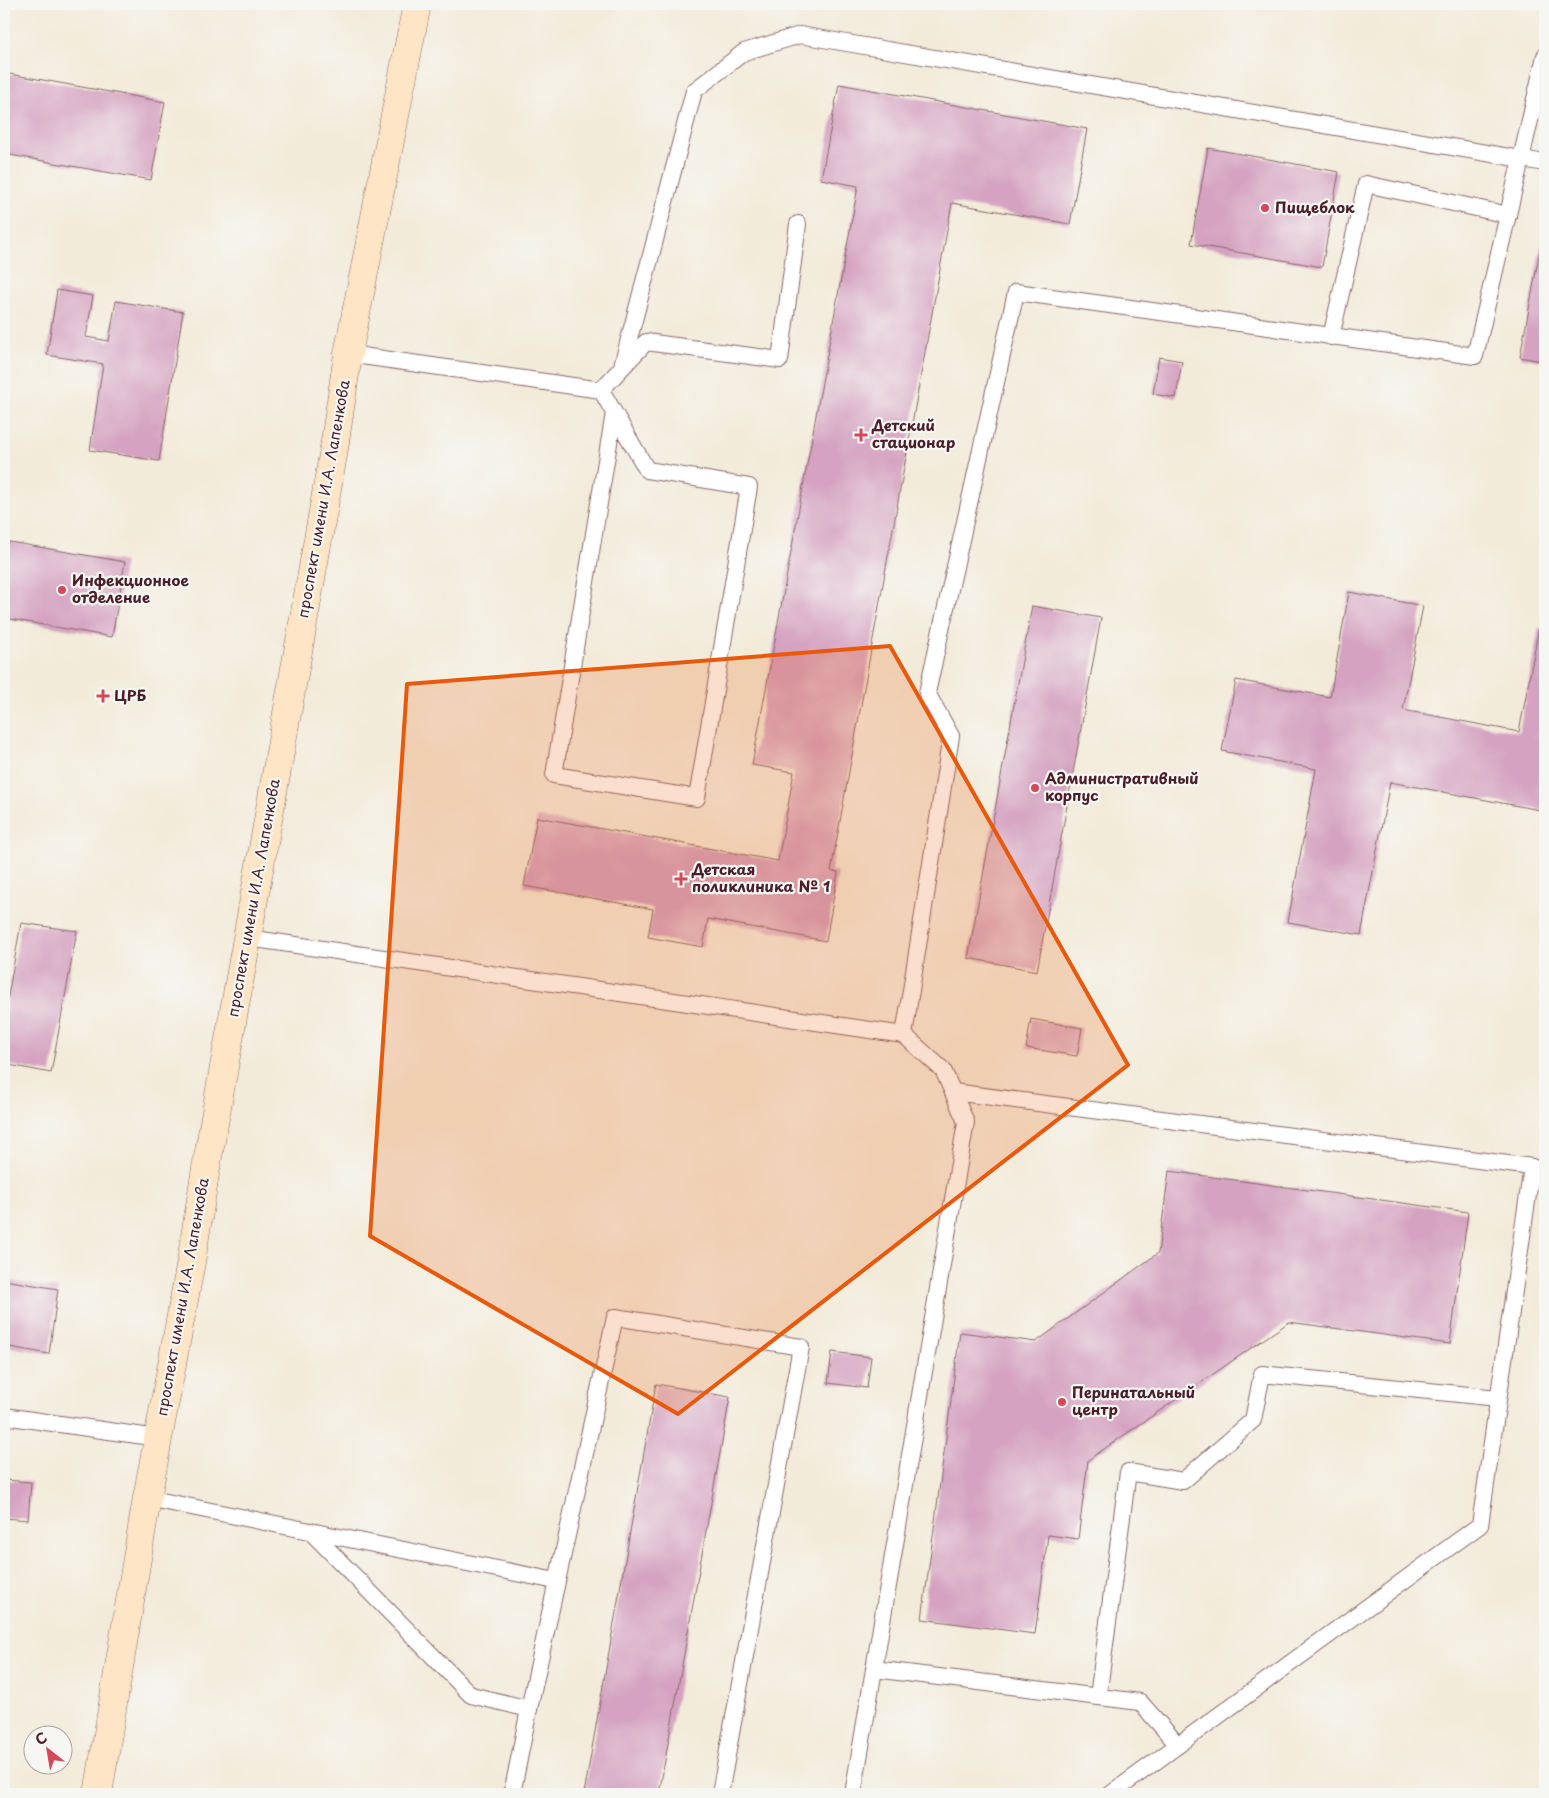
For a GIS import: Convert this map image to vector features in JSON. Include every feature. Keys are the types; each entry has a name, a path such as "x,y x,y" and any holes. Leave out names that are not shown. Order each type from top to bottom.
{"main road":[{"name":"проспект имени И.А. Лапенкова","path":"98,1794 147,1498 333,455 348,354 417,4"}],"lane":[{"path":"621,369 694,91 744,52 800,35 1545,163"},
{"path":"904,1035 952,736 927,693 1016,292 1475,356 1545,56"},
{"path":"1331,337 1366,184 1508,215"},
{"path":"601,390 646,342 780,360 798,224"},
{"path":"348,354 601,390"},
{"path":"601,390 647,470 749,487 697,798 554,774 614,413"},
{"path":"248,938 904,1035 942,1070 966,1122 853,1794"},
{"path":"953,1092 1532,1167 1480,1525 1111,1794"},
{"path":"512,1794 556,1581 615,1317 801,1347 720,1794"},
{"path":"1098,1696 1128,1472 1182,1481 1253,1420 1262,1374 1498,1398"},
{"path":"4,1416 158,1438"},
{"path":"147,1498 556,1581"},
{"path":"310,1531 471,1694 529,1709"},
{"path":"874,1669 1140,1702 1178,1745"}],"highlighted area":[{"path":"890,646 1128,1065 678,1414 370,1236 407,684"}],"building":[{"path":"4,73 165,102 151,180 4,154"},
{"name":"Детский стационар","path":"839,84 1087,129 1070,224 952,203 831,871 838,872 826,941 708,919 703,947 648,937 653,909 524,886 537,817 778,861 794,772 752,765 858,186 821,179"},
{"name":"Пищеблок","path":"1208,148 1339,172 1322,267 1191,244"},
{"path":"1543,234 1545,234 1545,362 1520,357"},
{"path":"57,290 93,296 86,337 109,341 116,301 183,312 159,461 90,450 103,364 47,355"},
{"path":"1159,357 1182,361 1176,398 1153,394"},
{"name":"Инфекционное отделение","path":"4,541 125,562 112,637 4,618"},
{"path":"1349,592 1423,606 1403,710 1519,732 1539,628 1545,629 1545,811 1390,782 1361,935 1288,922 1316,769 1222,751 1236,680 1330,697"},
{"name":"Административный корпус","path":"1032,606 1101,618 1037,971 968,958"},
{"path":"21,923 77,931 51,1073 4,1064 4,1019"},
{"path":"1031,1019 1082,1028 1077,1056 1026,1048"},
{"name":"Перинатальный центр","path":"1169,1171 1468,1212 1450,1344 1289,1322 1088,1460 1078,1539 1048,1535 1035,1634 922,1619 960,1332 1036,1342 1158,1253"},
{"path":"4,1280 58,1289 49,1354 4,1346"},
{"path":"832,1352 871,1357 867,1388 828,1383"},
{"path":"656,1384 730,1397 659,1794 584,1794"},
{"path":"4,1480 31,1482 28,1520 4,1518"}],"place":[{"name":"Пищеблок","path":"1265,208"},
{"name":"Детский стационар","path":"861,435"},
{"name":"Инфекционное отделение","path":"62,590"},
{"name":"ЦРБ","path":"103,696"},
{"name":"Административный корпус","path":"1035,788"},
{"name":"Детская поликлиника № 1","path":"681,879"},
{"name":"Перинатальный центр","path":"1062,1402"}]}
